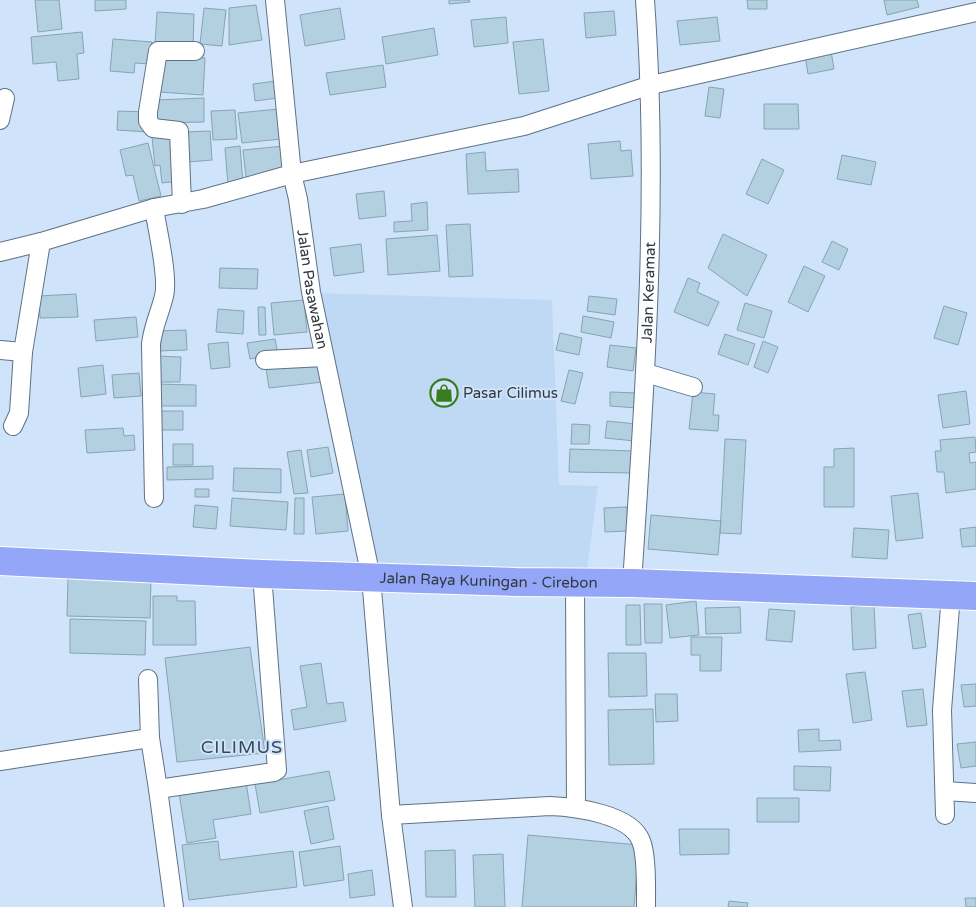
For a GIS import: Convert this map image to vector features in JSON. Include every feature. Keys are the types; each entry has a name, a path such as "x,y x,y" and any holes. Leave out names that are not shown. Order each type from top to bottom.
{"highway":[{"name":"Jalan Raya Kuningan - Cirebon","path":"0,562 262,574 632,583 964,595"}],"street":[{"name":"Jalan Pasawahan","path":"275,0 292,174 298,199 311,292 370,577 391,815 403,907"},
{"name":"Jalan Keramat","path":"632,583 646,373 651,85 645,0"},
{"path":"0,252 42,242 154,208 182,204 292,174 524,126 651,85 976,12"},
{"path":"182,204 179,131 153,128 148,121 148,112 158,51 195,52"},
{"path":"0,120 5,98"},
{"path":"154,208 165,282 165,295 155,320 152,344 154,498"},
{"path":"13,426 20,413 23,352 42,242"},
{"path":"0,350 23,352"},
{"path":"265,360 324,357"},
{"path":"646,373 693,387"},
{"path":"158,789 246,777 277,770 262,574"},
{"path":"575,583 576,807"},
{"path":"945,814 946,791 942,710 964,595"},
{"path":"148,679 150,738 174,907"},
{"path":"0,761 150,738"},
{"path":"946,791 976,793"},
{"path":"391,815 550,806 576,807 606,816 634,829 641,841 646,907"}],"shaded area":[{"name":"Pasar Cilimus","path":"314,293 552,300 559,485 598,486 586,576 368,565"}],"building":[{"path":"35,0 59,0 62,29 38,32"},
{"path":"95,0 126,0 126,9 95,11"},
{"path":"449,0 469,0 470,2 449,4"},
{"path":"747,0 767,0 767,9 748,9"},
{"path":"884,0 917,0 919,7 887,15"},
{"path":"256,5 262,40 229,45 229,8"},
{"path":"204,8 226,10 222,46 200,44"},
{"path":"340,8 345,39 305,46 300,15"},
{"path":"614,11 616,35 586,38 584,13"},
{"path":"157,12 194,14 193,47 155,45"},
{"path":"506,17 508,43 474,47 471,20"},
{"path":"717,17 720,41 680,45 677,21"},
{"path":"434,28 438,55 386,64 382,37"},
{"path":"82,32 84,53 77,54 79,79 58,81 56,62 33,64 31,37"},
{"path":"113,39 152,42 150,64 135,63 134,73 110,71"},
{"path":"543,39 549,91 519,94 513,42"},
{"path":"831,51 834,69 808,74 805,55"},
{"path":"161,55 205,58 203,95 159,92"},
{"path":"383,65 386,87 330,95 326,73"},
{"path":"276,81 278,98 255,101 253,84"},
{"path":"709,87 724,89 720,118 705,116"},
{"path":"204,98 204,122 156,123 156,100"},
{"path":"764,104 798,104 799,129 764,129"},
{"path":"278,109 281,139 242,143 238,113"},
{"path":"235,110 237,139 213,140 211,111"},
{"path":"118,111 148,112 147,132 117,130"},
{"path":"210,131 212,160 188,162 185,132"},
{"path":"173,135 179,181 162,183 160,165 155,166 152,137"},
{"path":"620,141 621,151 631,150 633,176 591,179 588,144"},
{"path":"148,143 161,196 139,201 133,175 126,176 120,150"},
{"path":"240,146 243,184 228,185 225,148"},
{"path":"284,146 287,173 246,177 243,150"},
{"path":"485,152 486,171 518,169 519,192 468,194 466,154"},
{"path":"842,155 876,162 871,185 837,179"},
{"path":"762,159 784,170 768,204 746,194"},
{"path":"384,191 386,216 359,219 356,194"},
{"path":"427,202 428,230 394,232 394,222 412,221 411,204"},
{"path":"470,224 473,276 449,277 446,225"},
{"path":"723,234 767,255 747,296 708,268"},
{"path":"437,235 440,271 388,275 386,239"},
{"path":"832,241 848,249 839,270 822,262"},
{"path":"361,244 364,272 334,276 330,248"},
{"path":"804,266 825,276 808,312 788,302"},
{"path":"220,268 258,269 257,289 219,288"},
{"path":"688,278 700,283 697,292 719,302 708,326 674,312"},
{"path":"76,294 78,317 40,318 39,296"},
{"path":"589,296 617,299 615,315 587,311"},
{"path":"304,300 307,332 274,335 271,303"},
{"path":"745,303 772,311 764,338 737,330"},
{"path":"944,306 967,313 958,345 934,338"},
{"path":"258,307 265,307 266,335 259,335"},
{"path":"218,309 244,311 243,334 216,332"},
{"path":"583,316 614,322 611,338 581,332"},
{"path":"136,317 138,337 96,341 94,320"},
{"path":"186,330 187,350 157,351 157,331"},
{"path":"560,333 582,338 579,355 556,350"},
{"path":"725,334 755,344 748,365 718,354"},
{"path":"275,339 278,354 250,359 247,343"},
{"path":"763,341 778,347 768,373 754,367"},
{"path":"228,342 230,367 211,369 208,344"},
{"path":"610,345 636,348 633,371 607,367"},
{"path":"156,356 181,357 180,382 155,382"},
{"path":"320,361 323,382 269,388 266,368"},
{"path":"103,365 106,394 81,397 78,368"},
{"path":"569,370 583,373 575,404 561,401"},
{"path":"139,373 141,396 114,398 112,375"},
{"path":"155,384 196,385 196,406 155,406"},
{"path":"966,391 970,424 943,428 938,395"},
{"path":"610,392 638,393 637,408 610,406"},
{"path":"693,392 715,394 713,415 719,415 718,431 689,429"},
{"path":"156,411 183,411 183,430 156,430"},
{"path":"607,421 637,424 635,441 605,438"},
{"path":"572,424 590,425 589,444 571,444"},
{"path":"123,428 124,436 134,435 135,450 87,453 85,430"},
{"path":"975,437 976,452 969,453 970,463 976,462 976,489 946,493 944,472 937,472 935,451 941,451 940,440"},
{"path":"725,439 746,440 741,534 720,533"},
{"path":"173,444 193,444 193,465 173,465"},
{"path":"328,447 333,473 311,477 307,450"},
{"path":"854,448 854,507 824,507 824,467 834,467 834,449"},
{"path":"570,449 634,451 633,473 569,472"},
{"path":"301,450 308,493 294,494 287,452"},
{"path":"213,466 213,479 167,480 167,467"},
{"path":"234,468 281,469 281,493 233,491"},
{"path":"195,489 209,489 209,497 195,497"},
{"path":"918,493 923,538 896,541 891,496"},
{"path":"345,494 348,531 316,534 312,497"},
{"path":"232,498 288,502 286,530 230,526"},
{"path":"295,498 304,498 304,534 294,534"},
{"path":"195,505 218,507 216,529 193,527"},
{"path":"627,507 628,531 605,532 604,508"},
{"path":"651,515 721,521 718,555 648,549"},
{"path":"976,527 976,546 962,547 960,529"},
{"path":"854,528 889,530 887,559 852,557"},
{"path":"68,578 151,580 150,618 67,616"},
{"path":"153,596 177,596 177,601 195,601 196,645 153,645"},
{"path":"696,601 699,635 670,638 666,605"},
{"path":"644,604 662,604 662,643 645,643"},
{"path":"626,605 640,605 641,645 626,645"},
{"path":"874,605 876,648 853,650 851,607"},
{"path":"740,607 741,633 706,634 705,608"},
{"path":"769,609 795,611 792,642 766,640"},
{"path":"921,613 926,647 913,649 908,615"},
{"path":"70,619 146,621 145,655 70,653"},
{"path":"691,637 722,637 721,671 700,671 700,655 691,655"},
{"path":"250,647 265,753 177,762 165,658"},
{"path":"608,653 646,653 647,696 609,697"},
{"path":"321,663 327,704 343,702 346,721 294,730 291,710 307,707 300,666"},
{"path":"865,672 872,720 853,723 846,674"},
{"path":"976,684 976,706 964,707 961,685"},
{"path":"923,689 927,725 907,727 902,691"},
{"path":"655,694 677,694 678,721 656,722"},
{"path":"653,709 654,764 609,765 608,710"},
{"path":"819,729 819,741 840,740 841,750 799,752 798,730"},
{"path":"976,742 976,766 961,768 957,744"},
{"path":"794,766 831,767 830,791 794,790"},
{"path":"329,771 335,800 260,813 255,784"},
{"path":"246,782 251,814 213,820 216,838 187,843 179,793"},
{"path":"757,798 799,798 799,822 757,822"},
{"path":"328,806 334,839 311,844 304,811"},
{"path":"679,829 729,829 729,854 680,855"},
{"path":"528,835 639,845 634,907 522,907"},
{"path":"218,841 220,860 293,851 297,887 189,900 182,845"},
{"path":"340,846 344,880 304,886 299,852"},
{"path":"455,850 456,897 426,897 425,851"},
{"path":"503,854 505,907 475,907 473,855"},
{"path":"372,870 375,895 350,898 348,874"},
{"path":"965,898 976,898 976,907 966,907"},
{"path":"729,901 748,903 747,907 728,907"}],"place":[{"name":"Pasar Cilimus","path":"444,393"}],"district":[{"name":"CILIMUS","path":"242,747"}]}
